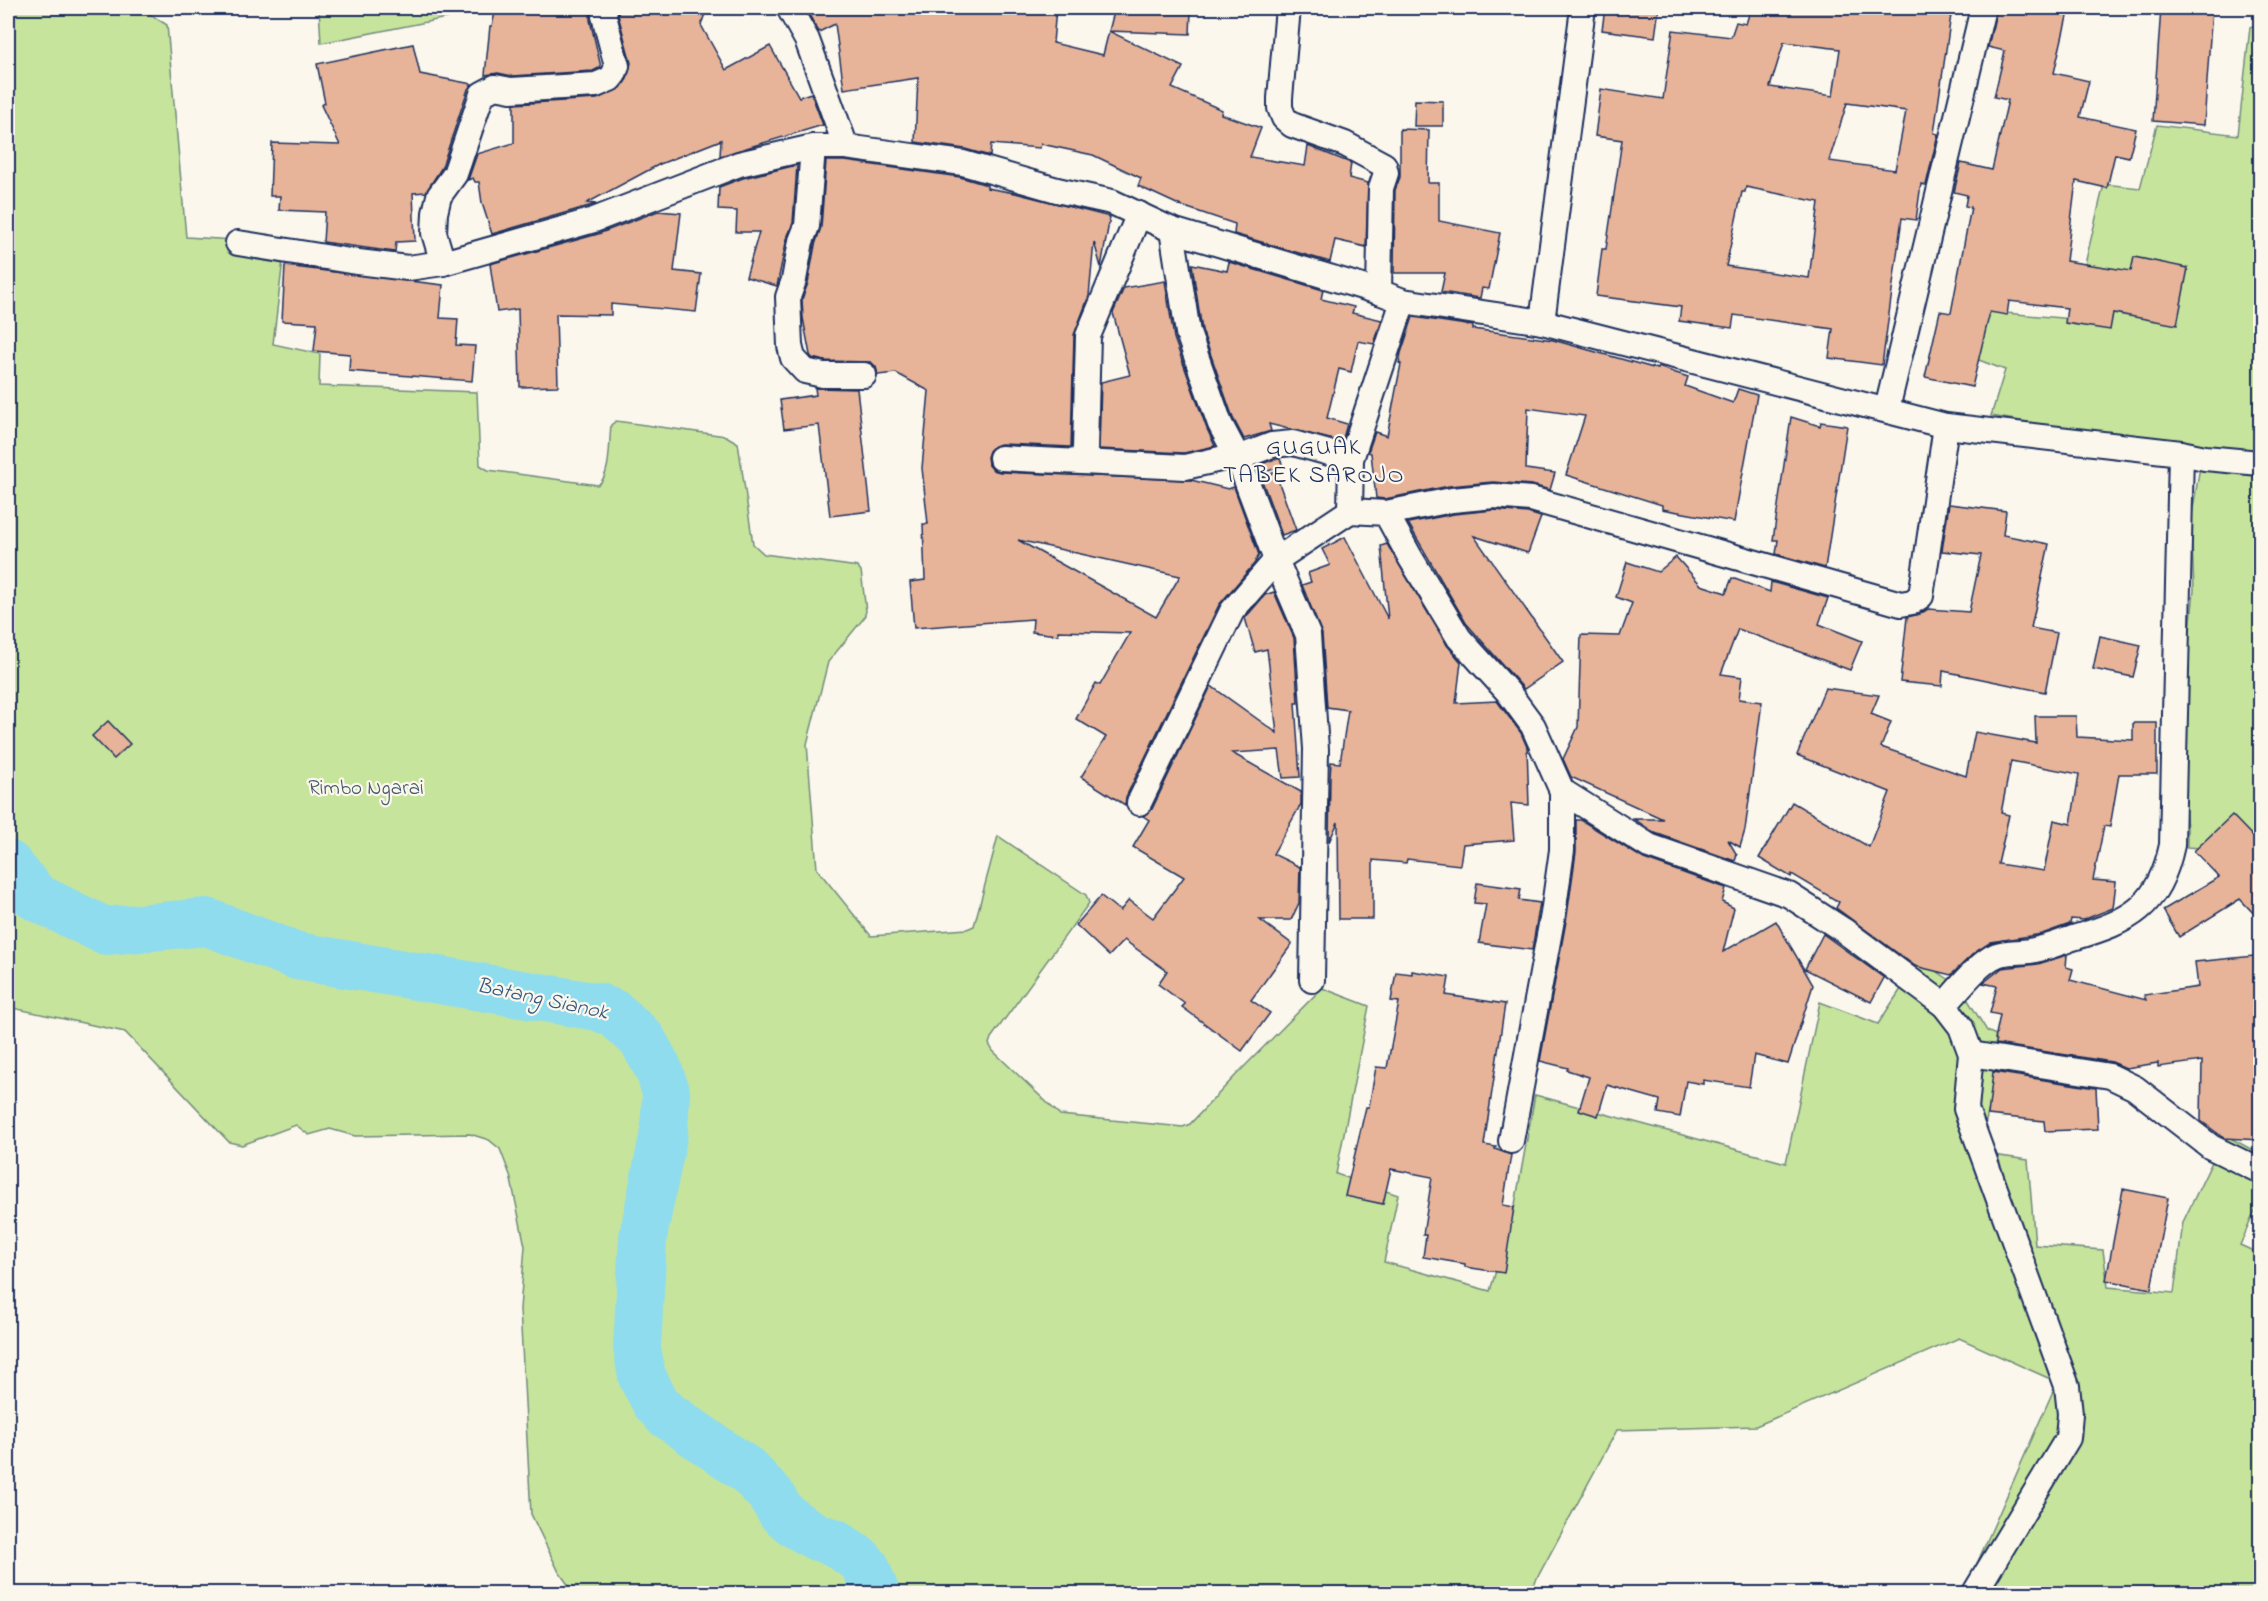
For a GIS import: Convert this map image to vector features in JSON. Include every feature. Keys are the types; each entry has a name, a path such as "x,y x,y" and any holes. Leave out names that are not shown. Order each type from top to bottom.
{"street":[{"path":"443,263 434,233 435,213 439,196 455,174 482,94 495,87 511,90 596,85 610,79 616,66 604,16 605,8"},
{"path":"789,8 807,40 846,147"},
{"path":"1288,8 1280,98 1280,108 1284,118 1292,125 1345,144 1384,165 1386,173 1381,188 1379,292"},
{"path":"1542,322 1583,8"},
{"path":"1887,409 1983,8"},
{"path":"813,147 807,226 801,241 794,280 788,297 790,346 793,358 805,371 823,375 864,375"},
{"path":"238,243 408,268 443,263 594,220 739,164 813,147 846,147 963,163 1058,190 1112,202 1172,230 1379,292 1403,302 1542,322 1946,426 2260,463"},
{"path":"1082,461 1085,449 1088,336 1139,214"},
{"path":"1172,230 1188,333 1220,424 1238,458 1276,560 1308,635 1316,749 1312,980"},
{"path":"1350,511 1351,459 1403,302"},
{"path":"1139,803 1232,611 1276,560 1350,511 1386,513 1452,500 1494,496 1532,499 1901,604 1922,596 1946,426"},
{"path":"1001,458 1185,467 1229,457 1238,458 1272,445 1293,443 1351,459"},
{"path":"1944,1005 1985,962 1996,955 2028,952 2111,927 2136,913 2154,894 2167,869 2172,844 2181,453"},
{"path":"1386,513 1459,638 1508,692 1533,726 1562,791 1562,850 1553,914 1511,1141"},
{"path":"1562,791 1649,846 1789,895 1843,930 1944,1005 1961,1027 1971,1054 1966,1109 2067,1386 2070,1413 2068,1438 1974,1593"},
{"path":"1971,1054 2110,1076 2135,1088 2211,1147 2260,1170"}],"green space":[{"name":"Rimbo Ngarai","path":"8,8 140,8 167,25 186,237 285,243 273,344 320,354 319,386 477,392 480,465 488,470 598,485 605,474 609,458 611,425 616,421 726,436 738,443 753,544 764,554 858,567 861,571 866,611 864,618 828,662 807,744 817,869 871,936 967,929 974,926 998,836 1086,895 1089,903 991,1038 989,1044 993,1051 1060,1115 1183,1127 1190,1124 1322,988 1369,1006 1336,1174 1398,1195 1384,1262 1490,1291 1514,1210 1535,1095 1786,1163 1820,1002 1878,1024 1920,960 1960,987 1987,1031 2004,1039 1979,1153 2028,1160 2035,1245 2103,1250 2108,1287 2174,1293 2183,1222 2225,1135 2260,1154 2260,1199 2240,1245 2260,1254 2260,1593 1964,1593 2057,1382 1959,1338 1756,1426 1617,1430 1529,1593 574,1593 559,1572 531,1514 520,1309 525,1246 510,1175 500,1149 489,1140 470,1134 355,1136 330,1129 309,1135 296,1125 242,1145 229,1142 125,1032 8,1007"},
{"path":"319,8 477,8 477,12 321,43"},
{"path":"2250,27 2260,28 2260,914 2200,848 2187,847 2181,771 2188,703 2189,642 2194,590 2191,521 2202,454 2150,442 1991,416 2005,370 1971,357 1984,311 2072,319 2104,184 2140,188 2157,125 2238,135"}],"building":[{"path":"496,8 591,8 590,20 601,67 593,71 512,76 498,73 485,75 490,26 492,26"},
{"path":"619,8 707,8 701,25 726,70 770,46 799,97 811,93 823,125 720,156 721,140 660,164 587,203 596,204 492,234 482,203 479,182 475,182 473,178 468,180 477,154 514,143 514,104 597,99 621,88 627,79 631,63 618,15"},
{"path":"805,8 1056,8 1053,43 1103,55 1109,31 1183,67 1172,88 1222,110 1221,114 1261,128 1250,157 1305,166 1308,146 1351,163 1349,178 1368,183 1366,247 1335,240 1330,262 1234,234 1235,224 1179,205 1138,186 1141,178 1093,155 1041,144 1040,148 991,144 990,156 965,149 915,142 918,78 844,89 835,24 819,32"},
{"path":"1115,8 1191,10 1190,34 1109,31"},
{"path":"1605,8 1659,8 1655,37 1602,30"},
{"path":"1751,8 1952,8 1934,133 1938,134 1926,185 1921,184 1916,220 1902,218 1882,365 1829,358 1833,329 1734,315 1732,328 1679,321 1681,307 1596,296 1602,249 1606,249 1622,140 1595,136 1601,89 1663,99 1673,30 1731,37 1736,22 1746,24","holes":["1784,42 1840,49 1833,96 1770,87","1847,103 1906,111 1895,170 1829,161","1746,187 1819,202 1809,278 1726,266 1742,192 1745,192"]},
{"path":"1997,8 2069,8 2054,73 2089,81 2080,117 2136,129 2129,157 2115,154 2107,188 2076,181 2066,261 2131,271 2134,257 2188,268 2177,325 2113,313 2110,330 2065,323 2067,308 2009,301 2007,315 1990,312 1972,387 1925,377 1940,311 1951,313 1971,207 1965,206 1967,195 1954,192 1961,163 1992,170 2008,100 1994,97 2005,51 1988,47"},
{"path":"2161,8 2212,8 2204,125 2153,121"},
{"path":"413,44 420,74 472,84 468,89 442,167 426,192 413,193 415,241 396,242 395,252 323,242 325,212 279,210 280,196 270,196 272,143 340,145 321,105 325,103 317,64"},
{"path":"1415,100 1443,101 1443,126 1414,126"},
{"path":"1400,129 1429,130 1428,183 1439,183 1439,221 1500,233 1489,289 1482,288 1480,298 1441,292 1445,273 1394,273 1395,190 1400,177"},
{"path":"826,161 845,161 960,177 987,185 987,188 1110,217 1101,267 1094,242 1089,296 1074,335 1071,447 1001,444 989,451 988,464 993,470 1000,472 1191,480 1228,489 1234,487 1259,555 1219,605 1126,797 1125,805 1081,777 1106,737 1076,719 1096,683 1100,685 1130,633 1058,631 1058,635 1032,632 1033,619 914,628 910,582 925,580 923,524 928,524 922,468 929,391 896,373 878,375 876,367 871,362 825,361 812,358 810,355 802,299 821,227","holes":["1018,540 1180,576 1156,617"]},
{"path":"797,165 793,223 787,238 777,286 746,277 759,232 736,232 737,211 718,210 719,187 743,178"},
{"path":"658,211 681,213 674,271 701,274 696,312 611,304 611,315 556,314 558,386 520,387 518,309 497,312 490,264 598,234"},
{"path":"1229,262 1323,290 1321,299 1354,307 1352,313 1382,320 1374,344 1358,341 1351,372 1339,369 1327,418 1347,424 1342,442 1269,424 1271,431 1244,439 1233,418 1202,330 1192,264 1227,271"},
{"path":"285,266 443,285 440,318 458,319 456,345 475,346 472,381 349,371 350,354 314,351 317,323 282,321"},
{"path":"1165,281 1174,338 1215,446 1184,453 1099,449 1101,382 1130,375 1113,313 1124,288"},
{"path":"1413,317 1473,326 1473,329 1553,340 1657,369 1658,367 1688,377 1685,386 1733,403 1738,389 1757,395 1734,522 1662,509 1662,505 1566,475 1585,416 1528,408 1526,469 1555,473 1550,490 1532,485 1493,482 1449,486 1385,499 1376,498 1371,453 1368,452 1375,432 1387,436 1401,364 1399,363 1401,353"},
{"path":"815,388 857,389 871,511 830,516 819,425 784,429 780,400 816,395"},
{"path":"1791,417 1820,426 1821,422 1847,426 1825,568 1776,554 1778,540 1773,540"},
{"path":"1280,459 1283,466 1259,474 1256,466"},
{"path":"1275,472 1296,530 1282,535 1261,478"},
{"path":"1949,504 2006,511 2003,535 2049,544 2031,628 2057,633 2045,692 1943,671 1942,686 1900,682 1907,617 1920,614 1928,609 1969,612 1981,555 1942,551"},
{"path":"1494,510 1528,513 1541,517 1528,553 1474,536 1563,662 1524,689 1466,623 1408,523 1454,514"},
{"path":"1345,537 1388,619 1381,546 1387,544 1447,645 1461,662 1456,703 1497,701 1521,733 1527,747 1529,805 1511,803 1514,840 1463,844 1460,865 1407,859 1406,863 1373,860 1373,919 1339,919 1338,822 1329,842 1330,778 1331,762 1340,763 1348,710 1327,707 1322,634 1302,585 1311,582 1308,573 1330,565 1322,549"},
{"path":"1676,557 1701,585 1726,593 1732,578 1770,592 1771,582 1828,598 1819,624 1862,641 1850,670 1738,629 1721,674 1742,677 1739,699 1762,702 1745,830 1740,847 1728,840 1737,855 1735,861 1655,833 1634,819 1663,819 1571,777 1563,759 1578,727 1581,635 1620,636 1632,603 1616,597 1627,562 1658,572"},
{"path":"1274,592 1294,638 1298,703 1295,703 1300,777 1283,778 1279,750 1232,753 1301,792 1301,804 1273,854 1300,867 1299,903 1291,920 1260,920 1292,944 1251,1000 1270,1013 1242,1051 1182,1007 1185,1004 1158,984 1167,971 1124,940 1109,956 1076,925 1101,896 1120,911 1129,900 1153,918 1184,877 1133,847 1149,820 1143,816 1152,809 1211,686 1277,733 1267,649 1255,652 1245,618 1265,595"},
{"path":"2100,636 2141,645 2133,677 2093,669"},
{"path":"1825,688 1879,695 1871,714 1891,722 1881,747 1966,776 1975,732 2036,743 2035,716 2076,716 2077,737 2133,740 2133,723 2157,723 2157,774 2119,774 2110,827 2104,826 2093,880 2116,882 2113,908 2083,920 2071,919 2070,924 2042,934 1991,942 1974,953 1951,975 1915,966 1836,908 1839,902 1792,874 1791,877 1759,858 1792,802 1869,847 1890,792 1797,755","holes":["2011,761 2079,774 2071,824 2054,820 2044,871 1998,864 2009,815 2001,813"]},
{"path":"108,721 130,744 114,759 92,736"},
{"path":"2232,815 2260,844 2260,920 2240,899 2179,937 2163,910 2219,877 2194,851"},
{"path":"1576,820 1581,820 1644,859 1726,888 1722,902 1734,908 1723,952 1776,921 1813,985 1788,1064 1754,1055 1749,1087 1703,1080 1703,1084 1686,1081 1680,1117 1658,1113 1660,1100 1607,1085 1598,1116 1579,1110 1589,1077 1567,1070 1568,1068 1540,1061 1567,916 1576,852"},
{"path":"1477,883 1521,889 1519,900 1540,903 1532,950 1479,943 1486,904 1474,903"},
{"path":"1823,934 1884,978 1871,1002 1805,969"},
{"path":"2067,955 2066,967 2073,969 2070,980 2146,1000 2144,995 2198,987 2195,962 2254,956 2259,999 2255,1000 2260,1043 2260,1140 2224,1138 2201,1121 2202,1061 2158,1067 2158,1063 2126,1068 2112,1062 1996,1044 2000,1015 1990,1013 1997,986 1983,983 2002,968 2038,964"},
{"path":"1412,971 1449,977 1446,995 1505,1004 1484,1145 1496,1147 1495,1149 1511,1155 1503,1205 1514,1207 1504,1273 1423,1257 1426,1235 1423,1235 1432,1177 1391,1169 1383,1204 1345,1196 1366,1107 1369,1107 1376,1067 1387,1068 1399,1002 1391,1001 1396,972 1412,974"},
{"path":"1993,1072 2096,1088 2098,1129 2045,1131 2044,1121 1988,1115"},
{"path":"2123,1189 2168,1198 2151,1289 2106,1280"}],"waterway":[{"name":"Batang Sianok","path":"8,864 36,897 105,931 207,922 297,956 598,1007 615,1014 642,1039 658,1068 666,1092 664,1132 643,1237 637,1348 642,1377 656,1403 666,1414 747,1470 770,1494 781,1512 795,1524 817,1537 834,1542 859,1559 866,1567 876,1594"}],"district":[{"name":"GUGUAK TABEK SAROJO","path":"1314,462"}]}
